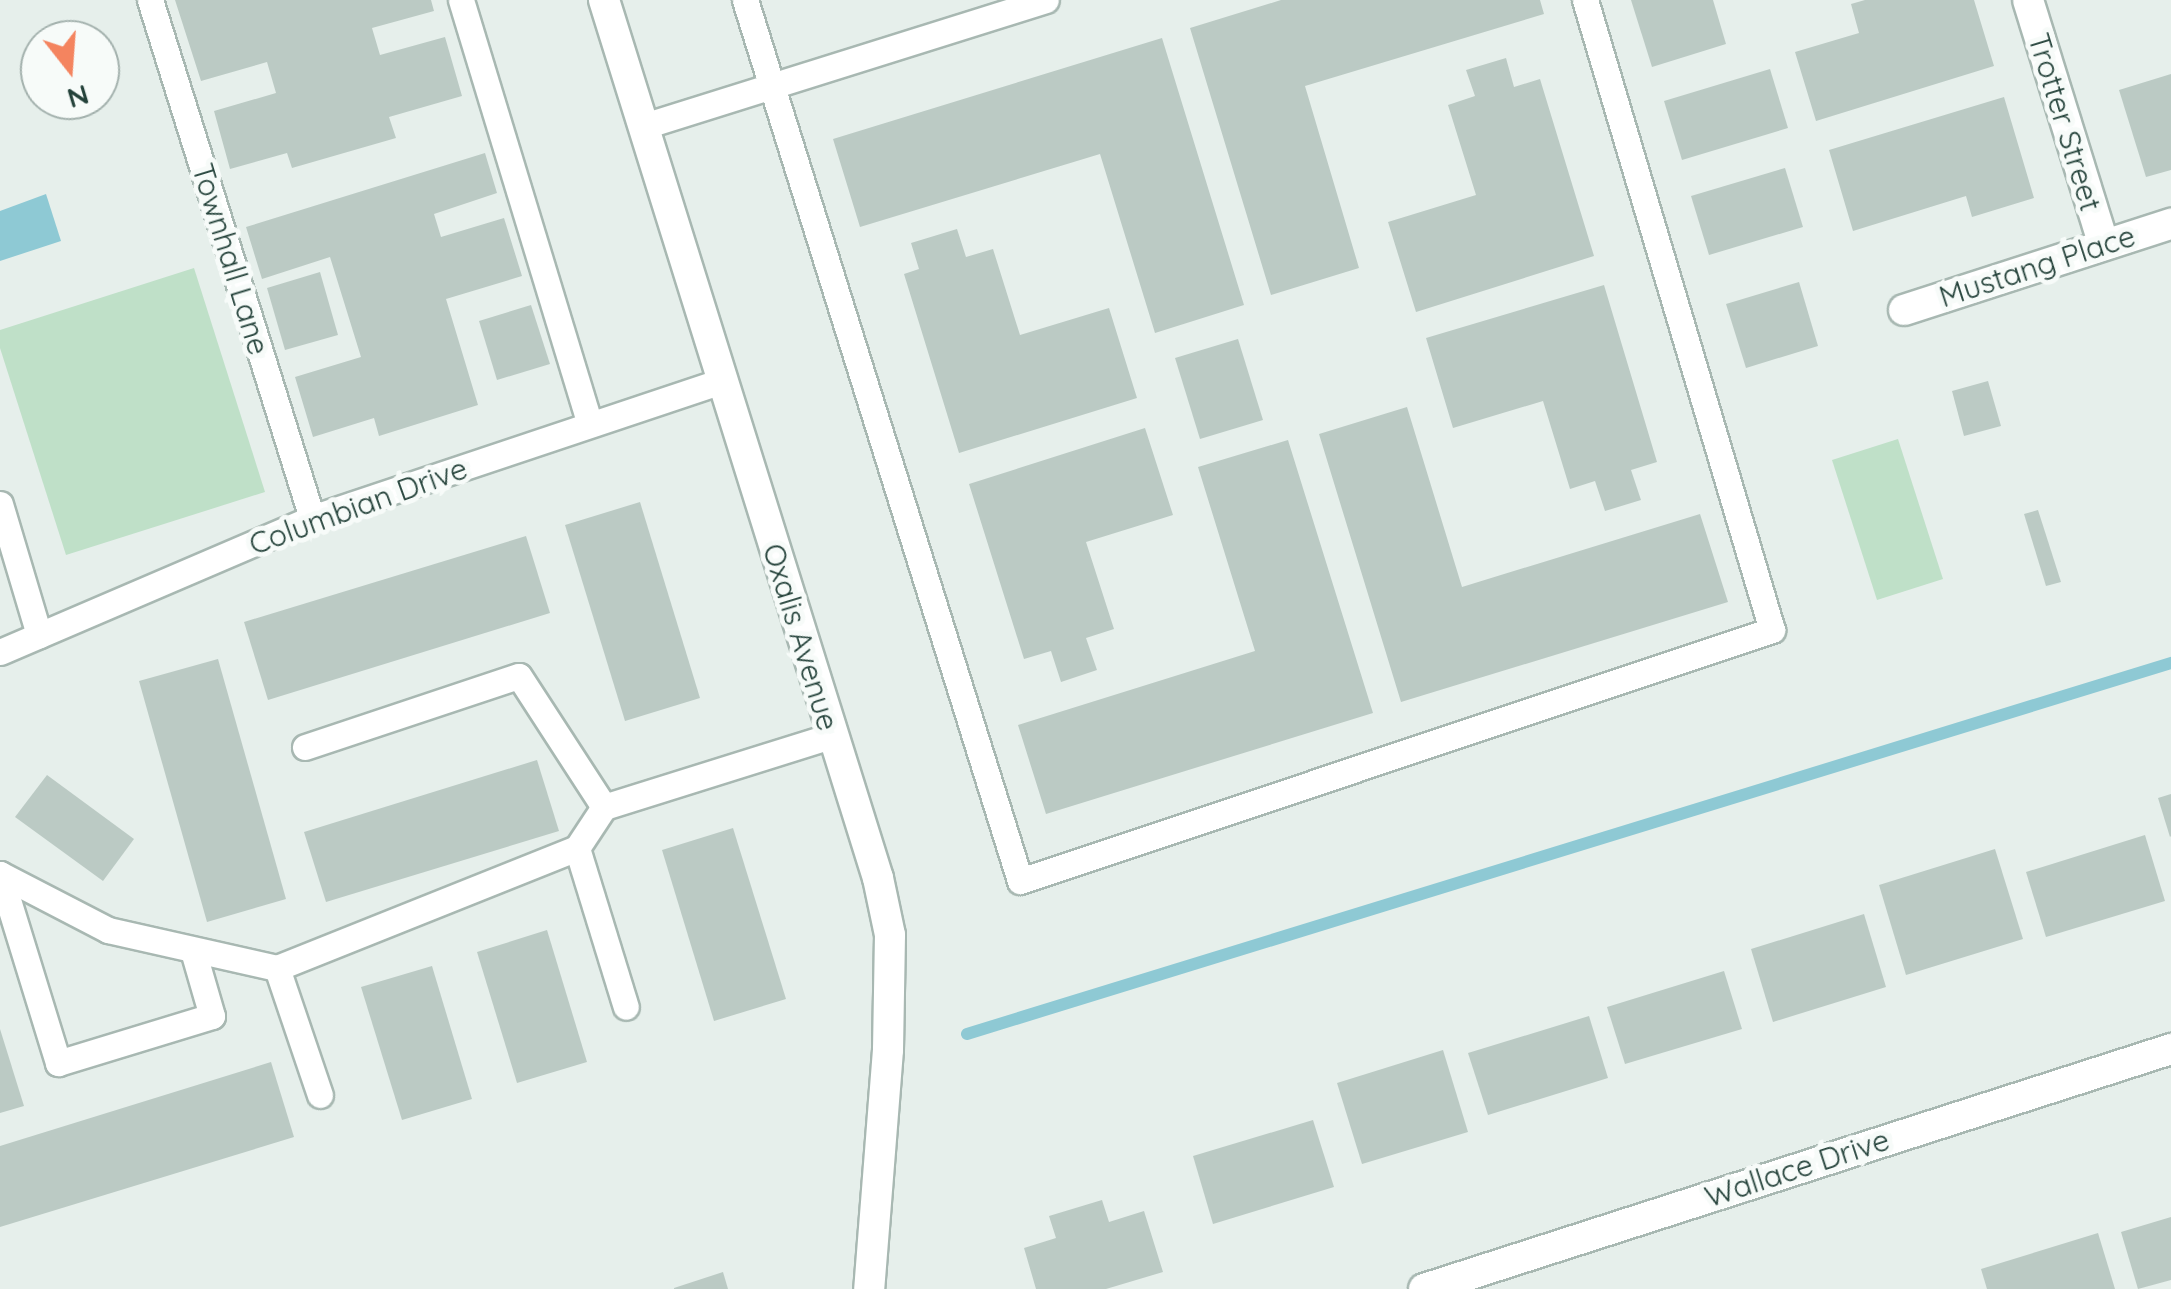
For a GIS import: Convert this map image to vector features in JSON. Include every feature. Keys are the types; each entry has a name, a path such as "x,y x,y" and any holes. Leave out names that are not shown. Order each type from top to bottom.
{"street":[{"name":"Oxalis Avenue","path":"604,0 724,380 890,935 888,1050 868,1289"},
{"name":"Trotter Street","path":"2028,0 2103,243"},
{"name":"Mustang Place","path":"1904,310 2171,224"},
{"name":"Wallace Drive","path":"1424,1289 2171,1049"}],"lane":[{"name":"Townhall Lane","path":"150,0 312,518"},
{"path":"461,0 590,424"},
{"path":"745,0 1020,881 1772,630 1585,0"},
{"path":"644,126 1046,0"},
{"name":"Columbian Drive","path":"0,652 312,518 724,380"},
{"path":"0,504 38,636"},
{"path":"304,747 519,676 604,807"},
{"path":"0,874 108,930 194,954 276,968 577,848 604,807 831,736"},
{"path":"577,848 626,1007"},
{"path":"0,874 58,1063 212,1016 194,954"},
{"path":"276,968 320,1094"}],"green space":[{"path":"194,268 265,492 66,555 0,348 0,330"},
{"path":"1898,439 1943,579 1877,600 1832,460"}],"water":[{"path":"46,194 61,241 0,261 0,211"}],"building":[{"path":"175,0 431,0 434,11 372,28 380,55 445,37 462,96 389,117 396,138 292,168 287,153 230,169 214,111 276,93 267,62 201,81"},
{"path":"1281,0 1540,0 1544,14 1305,86 1359,268 1271,295 1190,28"},
{"path":"1631,0 1713,0 1726,44 1652,67"},
{"path":"1865,0 1974,0 1994,66 1816,121 1795,52 1859,33 1851,4"},
{"path":"1162,38 1244,305 1155,333 1100,154 860,227 833,139"},
{"path":"1506,58 1514,87 1540,79 1594,256 1416,312 1388,222 1476,195 1448,105 1475,96 1466,70"},
{"path":"1770,69 1788,128 1682,160 1664,101"},
{"path":"2171,74 2171,170 2146,177 2119,90"},
{"path":"2004,97 2034,198 1972,217 1966,196 1853,231 1829,150"},
{"path":"485,153 497,193 434,214 441,237 504,218 522,276 446,299 478,405 379,436 374,418 313,437 295,377 361,357 330,257 262,279 246,227"},
{"path":"1785,168 1803,227 1709,255 1691,196"},
{"path":"957,229 966,257 993,249 1020,335 1109,308 1137,398 959,453 904,274 919,269 911,243"},
{"path":"320,272 338,335 285,350 267,288"},
{"path":"1799,282 1818,346 1746,368 1726,304"},
{"path":"1604,285 1657,462 1631,470 1641,500 1605,511 1595,481 1570,489 1543,401 1453,428 1426,338"},
{"path":"531,305 550,364 497,380 479,321"},
{"path":"1238,339 1263,420 1200,439 1175,358"},
{"path":"1988,381 2001,426 1964,436 1952,391"},
{"path":"1407,407 1462,587 1700,514 1728,602 1401,702 1319,434"},
{"path":"1145,428 1173,515 1086,542 1114,629 1086,638 1097,670 1061,682 1051,651 1024,659 969,484"},
{"path":"1288,440 1373,713 1046,814 1018,725 1255,651 1198,467"},
{"path":"640,502 700,698 625,721 565,525"},
{"path":"2038,510 2061,582 2046,586 2024,514"},
{"path":"526,536 550,613 268,700 244,622"},
{"path":"218,659 286,899 207,922 139,681"},
{"path":"537,760 559,831 326,902 304,832"},
{"path":"47,775 134,839 103,881 15,817"},
{"path":"2171,794 2171,836 2170,837 2158,798"},
{"path":"733,828 786,999 714,1021 662,850"},
{"path":"2145,835 2165,901 2046,937 2026,872"},
{"path":"1995,849 2023,939 1906,975 1879,885"},
{"path":"1864,914 1886,987 1773,1022 1751,949"},
{"path":"547,930 587,1062 517,1083 477,952"},
{"path":"432,966 472,1099 402,1120 361,987"},
{"path":"1724,971 1742,1029 1625,1064 1607,1007"},
{"path":"1589,1016 1608,1078 1488,1115 1468,1053"},
{"path":"0,1029 24,1106 0,1113"},
{"path":"1443,1050 1468,1132 1362,1164 1337,1083"},
{"path":"271,1062 294,1137 0,1227 0,1146"},
{"path":"1313,1120 1334,1187 1213,1224 1193,1156"},
{"path":"1102,1200 1109,1222 1144,1211 1163,1272 1106,1289 1036,1289 1024,1248 1056,1238 1049,1216"},
{"path":"2171,1217 2171,1280 2138,1289 2121,1232"},
{"path":"2098,1233 2115,1289 1987,1289 1981,1269"},
{"path":"723,1272 728,1289 674,1289 674,1288"}],"waterway":[{"path":"967,1034 2171,663"}]}
